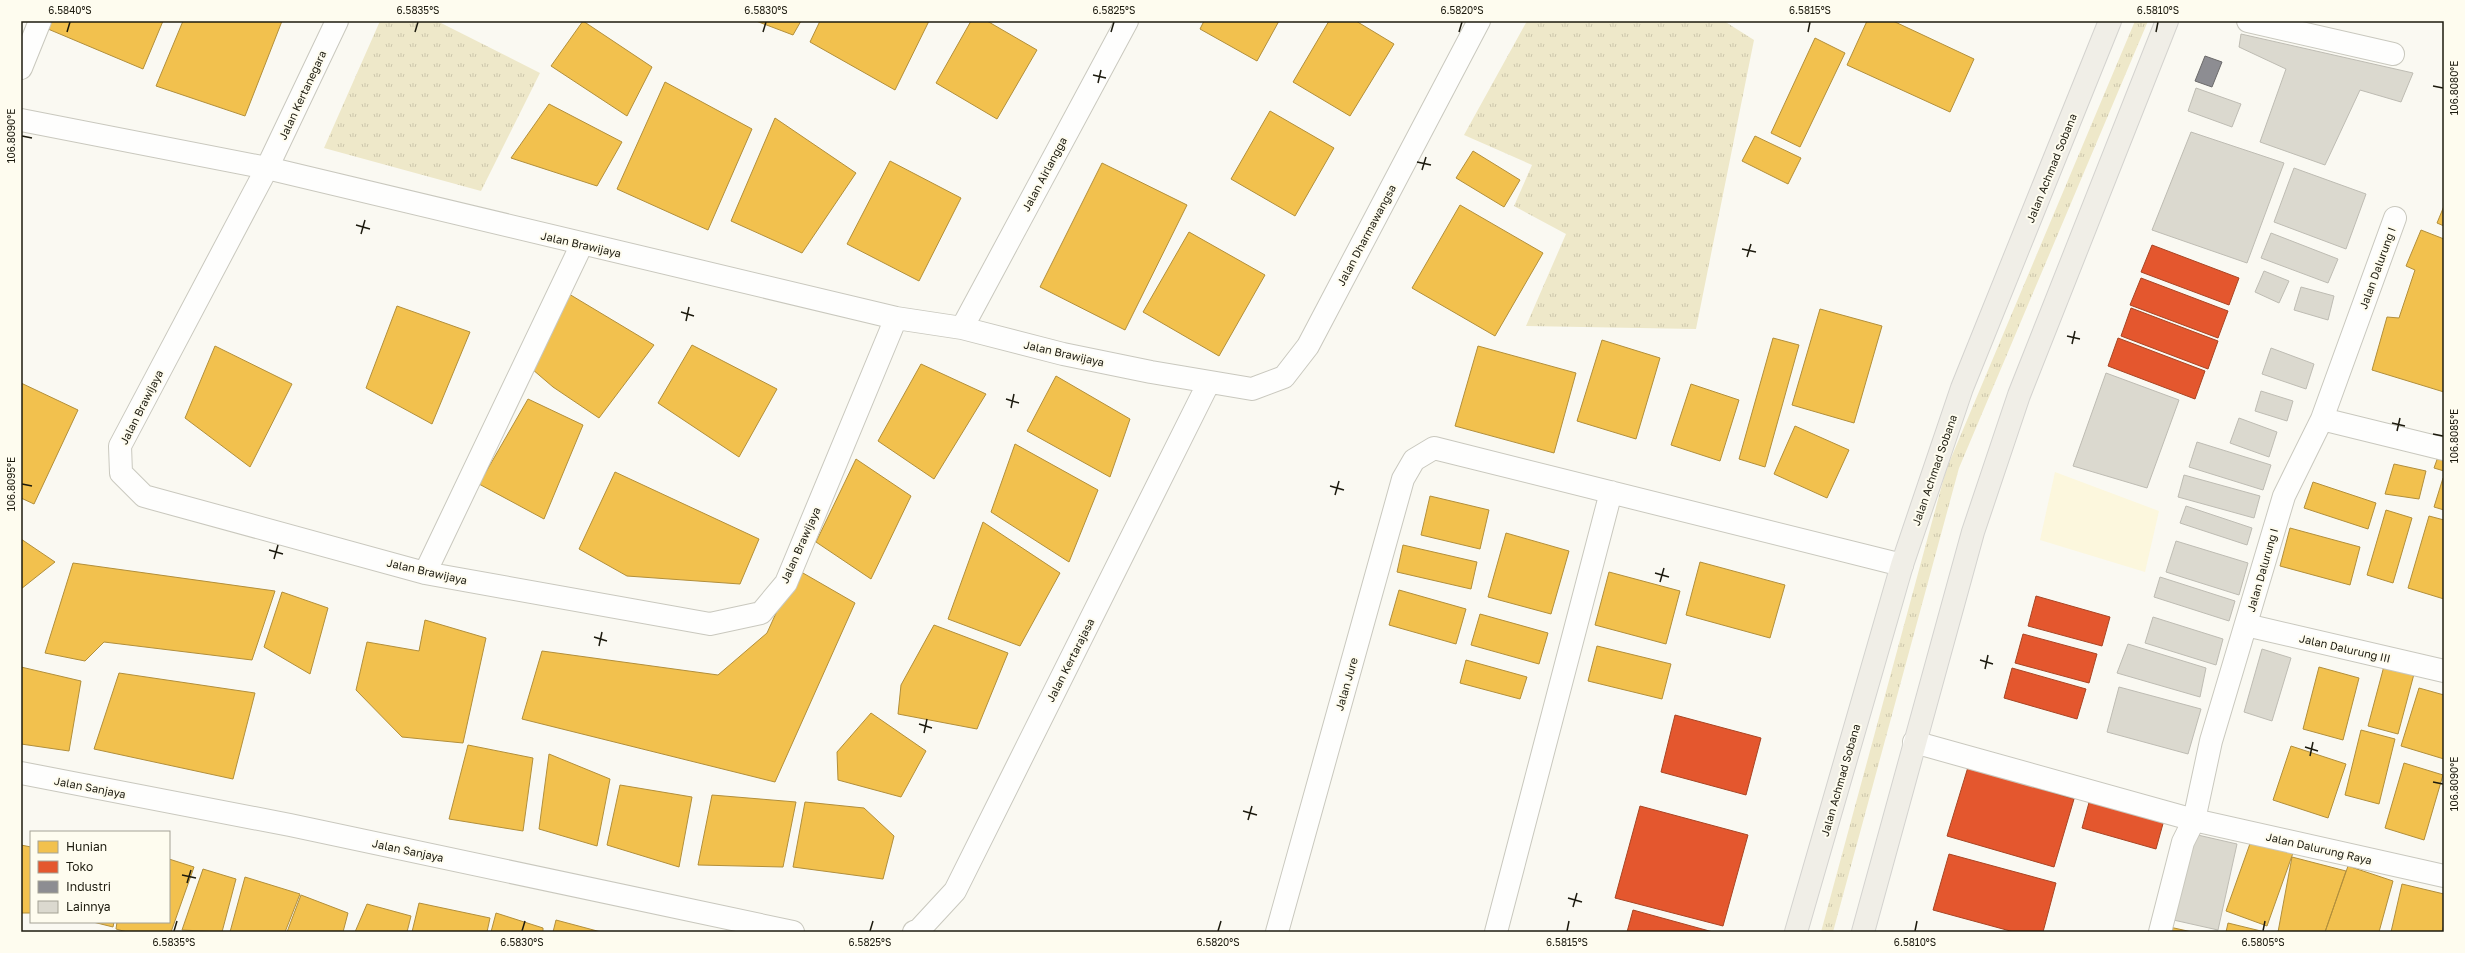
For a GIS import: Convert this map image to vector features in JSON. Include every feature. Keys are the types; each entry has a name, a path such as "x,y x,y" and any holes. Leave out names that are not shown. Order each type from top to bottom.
{"main road":[{"name":"Jalan Achmad Sobana","path":"1796,932 1902,565 1962,388 2110,21"},
{"path":"1863,932 1914,742 1973,532 2019,395 2167,21"}],"street":[{"path":"21,68 40,21"},
{"name":"Jalan Kertanegara","path":"267,168 337,21"},
{"name":"Jalan Airlangga","path":"962,328 1127,21"},
{"name":"Jalan Dharmawangsa","path":"1209,382 1252,389 1284,377 1308,346 1478,21"},
{"path":"2248,21 2393,54"},
{"name":"Jalan Brawijaya","path":"21,120 267,168 896,318 962,328 1063,354 1209,382"},
{"name":"Jalan Brawijaya","path":"267,168 120,446 121,473 144,496 425,573 710,624 761,613 786,583 896,318"},
{"name":"Jalan Dalurung I","path":"2160,932 2183,842 2194,820 2211,741 2284,496 2322,419 2395,218"},
{"path":"425,573 582,244"},
{"name":"Jalan Kertarajasa","path":"917,931 955,891 1209,382"},
{"path":"2322,419 2444,449"},
{"name":"Jalan Jure","path":"1277,932 1403,479 1414,460 1434,448 1611,492"},
{"path":"1496,932 1611,492 1902,565"},
{"name":"Jalan Dalurung III","path":"2246,625 2444,671"},
{"name":"Jalan Dalurung Raya","path":"1914,742 2194,820 2444,876"},
{"name":"Jalan Sanjaya","path":"21,773 290,825 793,932"}],"shaded area":[{"path":"2055,472 2159,511 2145,572 2040,540"}],"green space":[{"path":"380,21 437,21 540,73 481,191 324,148"},
{"path":"1527,21 1724,21 1754,40 1696,329 1526,326 1566,234 1514,206 1532,165 1464,135"},
{"path":"2135,21 2148,21 1959,468 1833,932 1821,932 1946,470"}],"building: Hunian":[{"path":"52,21 163,21 143,69 48,29"},
{"path":"183,21 282,21 245,116 156,86"},
{"path":"583,21 652,67 627,116 551,66"},
{"path":"756,21 801,21 793,35"},
{"path":"820,21 929,21 895,90 810,42"},
{"path":"971,21 987,21 1037,50 997,119 936,83"},
{"path":"1204,21 1279,21 1257,61 1200,29"},
{"path":"1329,21 1356,21 1394,44 1350,116 1293,82"},
{"path":"1867,21 1893,21 1974,59 1950,112 1847,65"},
{"path":"1815,38 1845,53 1800,147 1771,133"},
{"path":"665,82 752,129 708,230 617,189"},
{"path":"549,104 622,142 597,186 511,158"},
{"path":"1270,111 1334,148 1295,216 1231,179"},
{"path":"775,118 856,173 802,253 731,221"},
{"path":"1755,136 1801,158 1788,184 1742,161"},
{"path":"1473,151 1520,180 1504,207 1456,178"},
{"path":"890,161 961,198 919,281 847,244"},
{"path":"1102,163 1187,205 1125,330 1040,287"},
{"path":"1460,205 1543,253 1495,336 1412,288"},
{"path":"2444,206 2444,226 2437,223"},
{"path":"2421,230 2444,239 2444,392 2372,370 2387,317 2399,318 2415,270 2406,266"},
{"path":"1189,232 1265,275 1219,356 1143,312"},
{"path":"569,294 654,345 599,418 553,387 532,369"},
{"path":"397,306 470,332 432,424 366,388"},
{"path":"1820,309 1882,326 1854,423 1792,405"},
{"path":"1773,338 1799,345 1765,467 1739,459"},
{"path":"1602,340 1660,358 1636,439 1577,421"},
{"path":"692,345 777,389 739,457 658,403"},
{"path":"215,346 292,384 250,467 185,418"},
{"path":"1478,346 1576,373 1554,453 1455,426"},
{"path":"921,364 986,394 934,479 878,441"},
{"path":"1056,376 1130,419 1110,477 1027,431"},
{"path":"21,383 78,410 34,504 21,498"},
{"path":"1691,384 1739,400 1720,461 1671,445"},
{"path":"528,399 583,425 544,519 479,484"},
{"path":"1795,426 1849,450 1827,498 1774,474"},
{"path":"1015,444 1098,490 1069,562 991,512"},
{"path":"2439,454 2444,456 2444,471 2434,468"},
{"path":"856,459 911,496 871,579 816,542"},
{"path":"2394,464 2426,471 2419,499 2385,494"},
{"path":"615,472 759,539 740,584 627,576 579,549"},
{"path":"2444,478 2444,510 2434,507"},
{"path":"2313,482 2376,503 2368,529 2304,508"},
{"path":"1430,496 1489,510 1480,549 1421,535"},
{"path":"2386,510 2412,518 2393,583 2367,575"},
{"path":"2429,516 2444,520 2444,599 2408,588"},
{"path":"983,522 1060,573 1020,646 948,619"},
{"path":"2290,528 2360,547 2350,585 2280,566"},
{"path":"1506,533 1569,551 1551,614 1488,597"},
{"path":"21,539 55,562 21,589"},
{"path":"1403,545 1477,562 1471,589 1397,572"},
{"path":"1700,562 1785,585 1770,638 1686,615"},
{"path":"73,563 275,591 252,660 104,642 85,661 45,653"},
{"path":"796,569 855,603 775,782 522,719 542,651 718,675 767,633"},
{"path":"1609,572 1680,591 1666,644 1595,625"},
{"path":"1399,590 1466,609 1456,644 1389,625"},
{"path":"282,592 328,608 310,674 264,647"},
{"path":"1480,614 1548,633 1539,664 1471,645"},
{"path":"425,620 486,638 463,743 402,737 356,690 367,642 419,651"},
{"path":"934,625 1008,653 977,729 898,714 901,685"},
{"path":"1597,646 1671,664 1662,699 1588,681"},
{"path":"1466,660 1527,677 1520,699 1460,683"},
{"path":"2384,666 2414,674 2398,734 2368,726"},
{"path":"21,667 81,681 69,751 21,744"},
{"path":"2319,667 2359,678 2343,740 2303,729"},
{"path":"119,673 255,693 233,779 94,749"},
{"path":"2419,688 2444,695 2444,759 2401,746"},
{"path":"871,713 926,751 901,797 838,780 837,752"},
{"path":"2361,730 2395,739 2379,804 2345,795"},
{"path":"468,745 533,758 523,831 449,819"},
{"path":"2291,746 2346,764 2328,818 2273,800"},
{"path":"549,754 610,779 597,846 539,829"},
{"path":"2404,763 2443,775 2424,840 2385,828"},
{"path":"620,785 692,797 679,867 607,845"},
{"path":"712,795 796,802 783,867 698,865"},
{"path":"805,802 864,808 894,836 883,879 793,867"},
{"path":"2252,838 2293,853 2267,926 2226,911"},
{"path":"21,845 30,847 30,913 21,913"},
{"path":"2292,857 2346,871 2325,932 2278,932"},
{"path":"170,859 194,867 171,932 127,932 116,929 117,923 170,923"},
{"path":"2348,866 2393,881 2379,932 2325,932"},
{"path":"203,869 236,879 222,932 182,930"},
{"path":"245,877 300,894 285,932 230,932"},
{"path":"2402,884 2444,894 2444,924 2442,932 2391,932"},
{"path":"301,895 348,913 343,932 287,932"},
{"path":"419,903 490,918 487,932 412,932"},
{"path":"367,904 411,916 407,932 355,932"},
{"path":"496,913 543,928 543,932 491,932"},
{"path":"556,920 601,932 553,932"},
{"path":"97,923 114,923 113,927"},
{"path":"2228,923 2265,932 2226,932"},
{"path":"2165,926 2192,932 2163,932"}],"building: Toko":[{"path":"2152,245 2239,278 2229,305 2141,272"},
{"path":"2141,278 2228,311 2218,338 2130,305"},
{"path":"2131,308 2218,341 2208,369 2121,336"},
{"path":"2118,338 2205,371 2195,399 2108,366"},
{"path":"2036,596 2110,617 2102,646 2028,626"},
{"path":"2023,634 2097,654 2089,683 2015,663"},
{"path":"2012,668 2086,689 2077,719 2004,698"},
{"path":"1675,715 1761,738 1746,795 1661,772"},
{"path":"1968,767 2074,799 2054,867 1947,836"},
{"path":"2090,799 2164,820 2156,849 2082,828"},
{"path":"1640,806 1748,835 1723,926 1615,898"},
{"path":"1949,854 2056,883 2043,932 2014,932 1933,910"},
{"path":"1633,910 1713,932 1627,932"}],"building: Industri":[{"path":"2205,56 2222,62 2212,87 2195,81"}],"building: Lainnya":[{"path":"2241,34 2413,73 2401,102 2360,90 2325,165 2260,142 2286,69 2239,47"},
{"path":"2196,88 2241,104 2232,127 2188,111"},
{"path":"2191,132 2284,163 2247,263 2152,230"},
{"path":"2294,168 2366,194 2346,249 2274,222"},
{"path":"2271,233 2338,259 2328,283 2261,258"},
{"path":"2264,271 2289,281 2279,303 2255,292"},
{"path":"2301,287 2334,296 2328,320 2294,310"},
{"path":"2271,348 2314,364 2306,389 2262,374"},
{"path":"2106,373 2179,400 2147,488 2073,466"},
{"path":"2261,391 2293,401 2287,421 2255,411"},
{"path":"2239,418 2277,432 2269,457 2230,443"},
{"path":"2197,442 2271,465 2263,490 2189,467"},
{"path":"2184,475 2260,496 2254,518 2178,497"},
{"path":"2186,506 2252,528 2247,545 2180,523"},
{"path":"2176,541 2248,563 2239,595 2166,572"},
{"path":"2160,577 2235,601 2229,621 2154,597"},
{"path":"2153,617 2223,639 2216,665 2145,643"},
{"path":"2128,644 2206,668 2200,697 2117,673"},
{"path":"2262,649 2291,658 2272,721 2244,712"},
{"path":"2119,687 2201,709 2188,754 2107,732"},
{"path":"2189,833 2237,844 2218,930 2169,919"}]}
